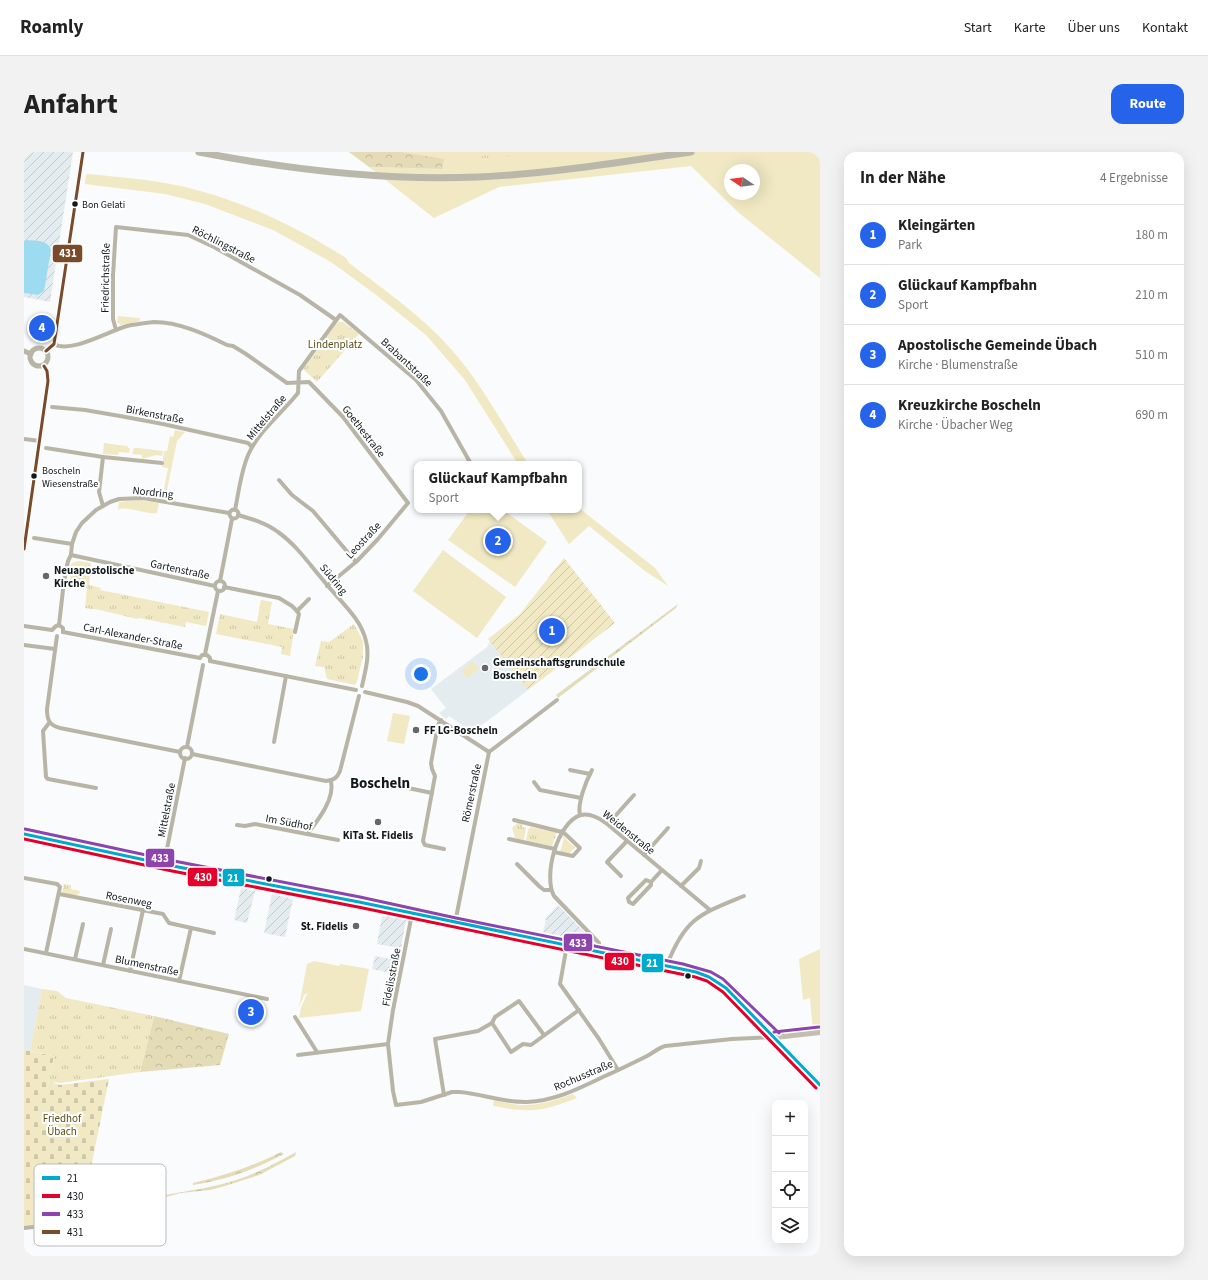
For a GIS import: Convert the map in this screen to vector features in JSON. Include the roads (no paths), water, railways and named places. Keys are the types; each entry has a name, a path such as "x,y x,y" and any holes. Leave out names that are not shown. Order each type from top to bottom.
{"main road":[{"path":"199,152 322,172 418,178 532,174 691,152"},
{"path":"24,834 164,864 359,902 696,972 720,983 775,1037 820,1085"},
{"path":"775,1037 820,1032"}],"street":[{"path":"46,351 54,344 83,152"},
{"name":"Röchlingstraße","path":"116,227 188,235 257,270 300,295 336,320"},
{"name":"Friedrichstraße","path":"116,227 113,274 113,319 116,330"},
{"name":"Brabantstraße","path":"336,320 340,315 415,380 441,411 469,461"},
{"path":"299,382 299,371 336,320"},
{"name":"Goethestraße","path":"54,344 58,346 67,346 86,341 127,326 156,322 195,331 227,345 233,346 287,383 309,382 343,417 408,503"},
{"path":"38,348 46,351 49,359 44,366 38,367 33,364 30,359 31,354 38,348"},
{"path":"24,351 31,354"},
{"path":"24,549 48,381 47,371 44,366"},
{"name":"Mittelstraße","path":"235,510 248,454 272,422 298,393 299,382"},
{"name":"Birkenstraße","path":"52,407 85,410 163,424 248,443 252,448"},
{"path":"24,439 40,441"},
{"path":"46,448 103,457 162,463"},
{"path":"103,457 99,492 103,506"},
{"path":"279,480 292,495 313,511 356,562"},
{"name":"Nordring","path":"59,626 66,572 76,532 88,516 103,506 122,498 143,498 229,513"},
{"name":"Leostraße","path":"327,586 356,562 378,539 408,503"},
{"path":"210,661 206,654 218,591 215,586 216,582 220,581 232,519 229,513 232,510 235,510 238,515 236,518 232,519"},
{"name":"Südring","path":"238,515 270,527 284,536 297,548 327,586 356,619 366,639 368,654 362,686"},
{"path":"34,538 72,544"},
{"name":"Gartenstraße","path":"71,555 215,586"},
{"path":"220,581 223,583 224,587"},
{"path":"218,591 222,590 224,587"},
{"path":"224,587 279,598 292,606 299,614 296,632"},
{"path":"297,611 309,599"},
{"path":"24,626 52,630 57,636"},
{"path":"52,630 56,626 62,628 63,632 61,635 57,636"},
{"name":"Carl-Alexander-Straße","path":"63,632 200,658"},
{"path":"57,636 47,709 49,723 43,731 46,777 48,779 96,788"},
{"path":"24,645 56,649"},
{"path":"187,747 203,665 200,662 200,658 202,655 206,654"},
{"path":"203,665 210,661 356,690 362,686 366,692 407,702 424,710 489,752"},
{"path":"274,742 286,676"},
{"path":"192,754 326,781 331,780 338,776 340,771 359,696 356,694 356,690"},
{"path":"359,696 364,695 366,692"},
{"name":"Römerstraße","path":"455,923 489,752 557,700"},
{"path":"441,720 438,725 431,763 435,776 422,840 425,845 444,849"},
{"path":"49,723 60,728 180,752 181,756 185,758 189,758 192,754"},
{"path":"180,752 182,748 187,747"},
{"path":"187,747 191,750 192,754"},
{"name":"Mittelstraße","path":"164,864 185,758"},
{"path":"570,770 591,772 581,798 579,811 580,815 571,821 562,832 555,850 549,875 550,890 599,943 598,951"},
{"path":"308,834 319,818 330,796 333,787 331,780"},
{"path":"534,782 540,790 581,798"},
{"path":"389,784 432,793"},
{"path":"608,824 634,795"},
{"name":"Weidenstraße","path":"580,815 598,817 608,824 710,910"},
{"path":"509,839 573,856 580,848 562,832 514,820"},
{"name":"Im Südhof","path":"237,825 246,826 256,824 338,840"},
{"path":"644,855 668,828"},
{"path":"621,876 607,862 627,841"},
{"path":"681,886 699,868 701,861"},
{"path":"517,864 540,887 544,890 550,890"},
{"path":"651,882 646,880 628,898 629,902 633,904 651,885 651,882 662,870"},
{"path":"24,878 57,884 60,887 46,953"},
{"name":"Rosenweg","path":"59,894 163,914 169,923 214,933"},
{"path":"667,965 682,934 694,921 710,910 744,896"},
{"path":"130,971 143,910"},
{"name":"Fidelisstraße","path":"396,1105 388,1044 393,1010 412,914"},
{"path":"75,959 83,924"},
{"path":"179,981 191,928"},
{"path":"103,965 111,929"},
{"path":"567,945 560,984 579,1010 618,1070"},
{"name":"Blumenstraße","path":"24,949 267,999"},
{"path":"444,1094 435,1039 478,1031 492,1023 495,1017 519,1001 544,1035"},
{"path":"492,1023 510,1052 523,1044 532,1044 579,1010"},
{"path":"295,1017 318,1052"},
{"name":"Rochusstraße","path":"396,1105 421,1102 444,1094 460,1092 514,1101 527,1102 542,1100 558,1097 576,1090 665,1046 775,1037"},
{"path":"298,1055 388,1044"},
{"path":"24,1228 34,1227"}],"water":[{"path":"24,241 44,242 51,250 44,291 38,295 24,293"}],"place":[{"name":"Bon Gelati","path":"75,204"},
{"name":"Kreuzkirche Boscheln","path":"42,328"},
{"name":"Boscheln Wiesenstraße","path":"34,476"},
{"name":"Glückauf Kampfbahn","path":"498,541"},
{"name":"Neuapostolische Kirche","path":"46,576"},
{"name":"Kleingärten","path":"552,631"},
{"name":"Gemeinschaftsgrundschule Boscheln","path":"485,668"},
{"name":"FF LG-Boscheln","path":"416,730"},
{"name":"KiTa St. Fidelis","path":"378,822"},
{"name":"St. Fidelis","path":"356,926"},
{"name":"Apostolische Gemeinde Übach","path":"251,1012"}],"district":[{"name":"Boscheln","path":"380,783"}],"park label":[{"name":"Lindenplatz","path":"335,344"},
{"name":"Friedhof Übach","path":"62,1124"}]}
